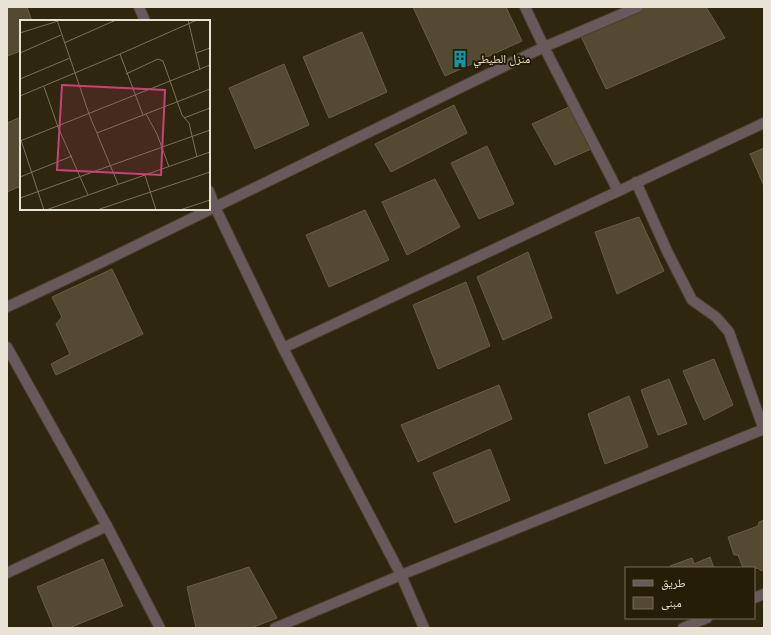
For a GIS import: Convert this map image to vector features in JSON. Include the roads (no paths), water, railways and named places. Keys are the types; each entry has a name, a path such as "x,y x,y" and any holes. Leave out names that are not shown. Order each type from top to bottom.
{"street":[{"path":"139,7 145,20"},
{"path":"525,7 618,191"},
{"path":"210,209 544,47 638,7"},
{"path":"283,348 764,123"},
{"path":"275,628 401,575 764,429 729,332 716,317 692,300 636,182"},
{"path":"210,194 283,348 401,575 424,628"},
{"path":"7,307 209,210"},
{"path":"7,347 106,526 160,628"},
{"path":"7,573 106,526"},
{"path":"683,628 705,619"}],"place":[{"name":"منزل الطيطي","path":"460,59"}]}
